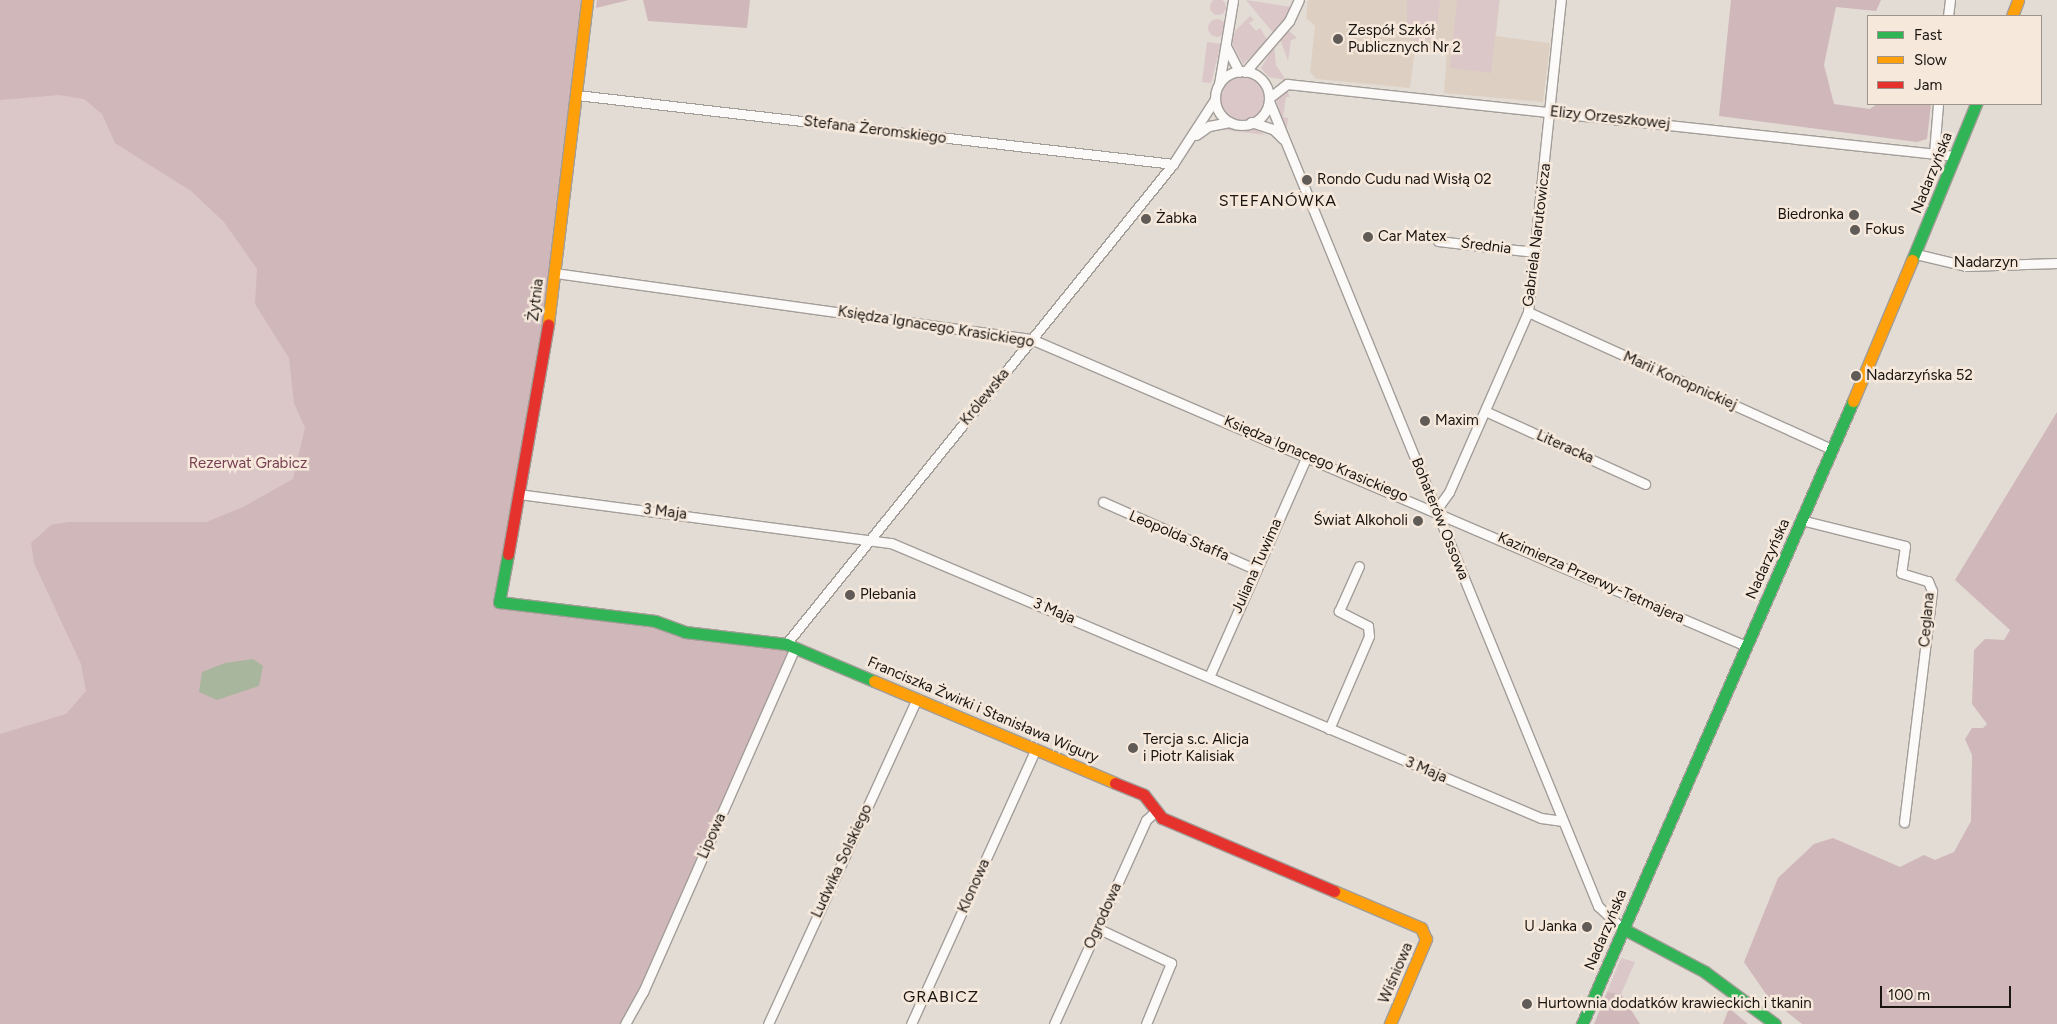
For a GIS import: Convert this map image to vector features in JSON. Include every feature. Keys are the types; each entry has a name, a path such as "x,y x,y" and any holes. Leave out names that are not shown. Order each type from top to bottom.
{"street":[{"name":"Żytnia","path":"499,602 555,273 587,0"},
{"path":"1230,122 1221,116 1215,99 1233,0"},
{"path":"1219,84 1242,72 1257,61 1300,0"},
{"name":"Gabriela Narutowicza","path":"1436,510 1485,411 1528,312 1551,111 1561,0"},
{"path":"1948,15 1950,0"},
{"path":"2012,15 2018,0"},
{"path":"1226,45 1242,72 1258,78"},
{"path":"1251,122 1263,114 1269,100 1258,78 1257,61"},
{"name":"Elizy Orzeszkowej","path":"1269,100 1287,84 1955,156"},
{"name":"Stefana Żeromskiego","path":"577,96 1173,164"},
{"name":"Królewska","path":"791,646 870,538 1173,164 1194,136 1215,99"},
{"name":"Bohaterów Ossowa","path":"1269,100 1284,141 1601,912 1622,928"},
{"path":"1934,153 1938,105"},
{"name":"Nadarzyńska","path":"1582,1024 1622,928 1916,254 1976,105"},
{"path":"1194,136 1209,126 1230,122 1251,122 1273,129 1284,141"},
{"name":"Średnia","path":"1438,241 1535,252"},
{"name":"Nadarzyn","path":"1916,254 1966,266 2057,263"},
{"name":"Księdza Ignacego Krasickiego","path":"555,273 1032,339 1436,510"},
{"name":"Marii Konopnickiej","path":"1528,312 1832,449"},
{"name":"Literacka","path":"1485,411 1645,484"},
{"name":"Juliana Tuwima","path":"1209,677 1255,569 1307,456"},
{"name":"3 Maja","path":"518,494 870,538 898,546 1541,818 1563,821"},
{"name":"Leopolda Staffa","path":"1103,502 1255,569"},
{"name":"Kazimierza Przerwy-Tetmajera","path":"1436,510 1746,646"},
{"name":"Ceglana","path":"1801,520 1904,546 1902,573 1928,581 1932,591 1904,822"},
{"path":"1330,729 1369,636 1368,626 1339,612 1359,566"},
{"name":"Franciszka Żwirki i Stanisława Wigury","path":"499,602 655,621 685,632 791,646 1144,795 1162,818 1415,924 1425,933"},
{"name":"Lipowa","path":"625,1024 643,992 791,646"},
{"name":"Ludwika Solskiego","path":"768,1024 917,698"},
{"name":"Klonowa","path":"911,1024 1036,749"},
{"name":"Ogrodowa","path":"1054,1024 1146,820 1156,811"},
{"path":"1097,928 1171,963 1146,1024"},
{"path":"1622,928 1705,972 1775,1024"},
{"name":"Wiśniowa","path":"1390,1024 1423,947 1425,933"}],"shaded area":[{"path":"0,0 585,0 544,330 494,603 650,624 663,630 790,649 625,1024 0,1024 0,734 66,714 86,691 81,664 34,563 31,543 51,525 68,522 206,522 241,508 293,479 305,428 294,403 289,358 255,304 257,269 224,222 191,191 115,143 102,114 84,99 59,95 0,100"},
{"path":"597,0 629,0 596,8"},
{"path":"643,0 750,0 747,28 648,21"},
{"path":"1308,0 1500,0 1496,36 1550,43 1543,102 1444,93 1447,52 1415,49 1410,88 1316,79 1310,72 1315,26 1306,18"},
{"path":"1731,0 1881,0 1876,11 1836,7 1824,65 1834,104 1870,109 1876,105 1931,105 1927,139 1917,142 1719,116"},
{"path":"2057,412 2057,1024 1802,1024 1768,997 1744,962 1778,878 1814,844 1833,838 1900,867 1924,855 1935,860 1954,852 1971,821 1972,755 1965,739 1972,728 1983,728 1987,724 1972,704 1974,650 1985,639 2004,640 2010,630 1955,580"},
{"path":"253,659 263,666 259,686 217,700 199,692 202,672 225,663"},
{"path":"1607,992 1621,994 1640,1024 1594,1024"},
{"path":"1729,1008 1748,1024 1723,1024"}],"green space":[{"path":"1218,-1 1226,7 1218,15 1210,7"},
{"path":"1246,0 1291,7 1296,0 1292,11 1274,34"},
{"path":"1407,0 1440,0 1435,44 1432,38 1419,43 1407,35"},
{"path":"1457,0 1499,0 1491,73 1450,68"},
{"path":"1250,16 1254,20 1249,23 1256,31 1260,28 1268,41 1243,64 1232,43 1235,31"},
{"path":"1217,19 1223,22 1226,28 1223,34 1217,37 1211,34 1208,28 1211,22"},
{"path":"1289,31 1297,38 1291,40 1288,61 1280,39"},
{"path":"1207,42 1221,44 1211,83 1202,82"},
{"path":"1274,46 1276,65 1286,80 1269,77 1261,68"},
{"name":"Rezerwat Grabicz","path":"0,52 177,93 495,605 0,734"},
{"path":"1241,75 1254,79 1260,85 1264,98 1260,111 1254,117 1241,121 1228,117 1222,111 1218,98 1222,85 1228,79"},
{"path":"1286,89 1290,97 1286,97 1283,117 1288,118 1286,134 1276,99"},
{"path":"1217,126 1257,130 1265,135 1218,129 1198,138"},
{"path":"1621,958 1635,962 1621,994 1607,992"}],"traffic: fast":[{"path":"1912,260 1976,105"},
{"path":"1582,1024 1853,401"},
{"path":"508,554 499,602 655,621 685,632 786,644 874,681"},
{"path":"1622,928 1705,972 1775,1024"}],"traffic: slow":[{"path":"548,324 587,0"},
{"path":"2012,15 2018,0"},
{"path":"1853,401 1912,260"},
{"path":"874,681 1115,783"},
{"path":"1334,891 1421,928 1426,939 1390,1024"}],"traffic: jam":[{"path":"508,554 548,324"},
{"path":"1115,783 1144,795 1162,818 1334,891"}],"place":[{"name":"Zespół Szkół Publicznych Nr 2","path":"1338,39"},
{"name":"Rondo Cudu nad Wisłą 02","path":"1307,180"},
{"name":"Biedronka","path":"1854,215"},
{"name":"Żabka","path":"1146,219"},
{"name":"Fokus","path":"1855,230"},
{"name":"Car Matex","path":"1368,237"},
{"name":"Nadarzyńska 52","path":"1856,376"},
{"name":"Maxim","path":"1425,421"},
{"name":"Świat Alkoholi","path":"1418,521"},
{"name":"Plebania","path":"850,595"},
{"name":"Tercja s.c. Alicja i Piotr Kalisiak","path":"1133,748"},
{"name":"U Janka","path":"1587,927"},
{"name":"Hurtownia dodatków krawieckich i tkanin","path":"1527,1004"}],"district":[{"name":"STEFANÓWKA","path":"1278,201"},
{"name":"GRABICZ","path":"941,997"}]}
